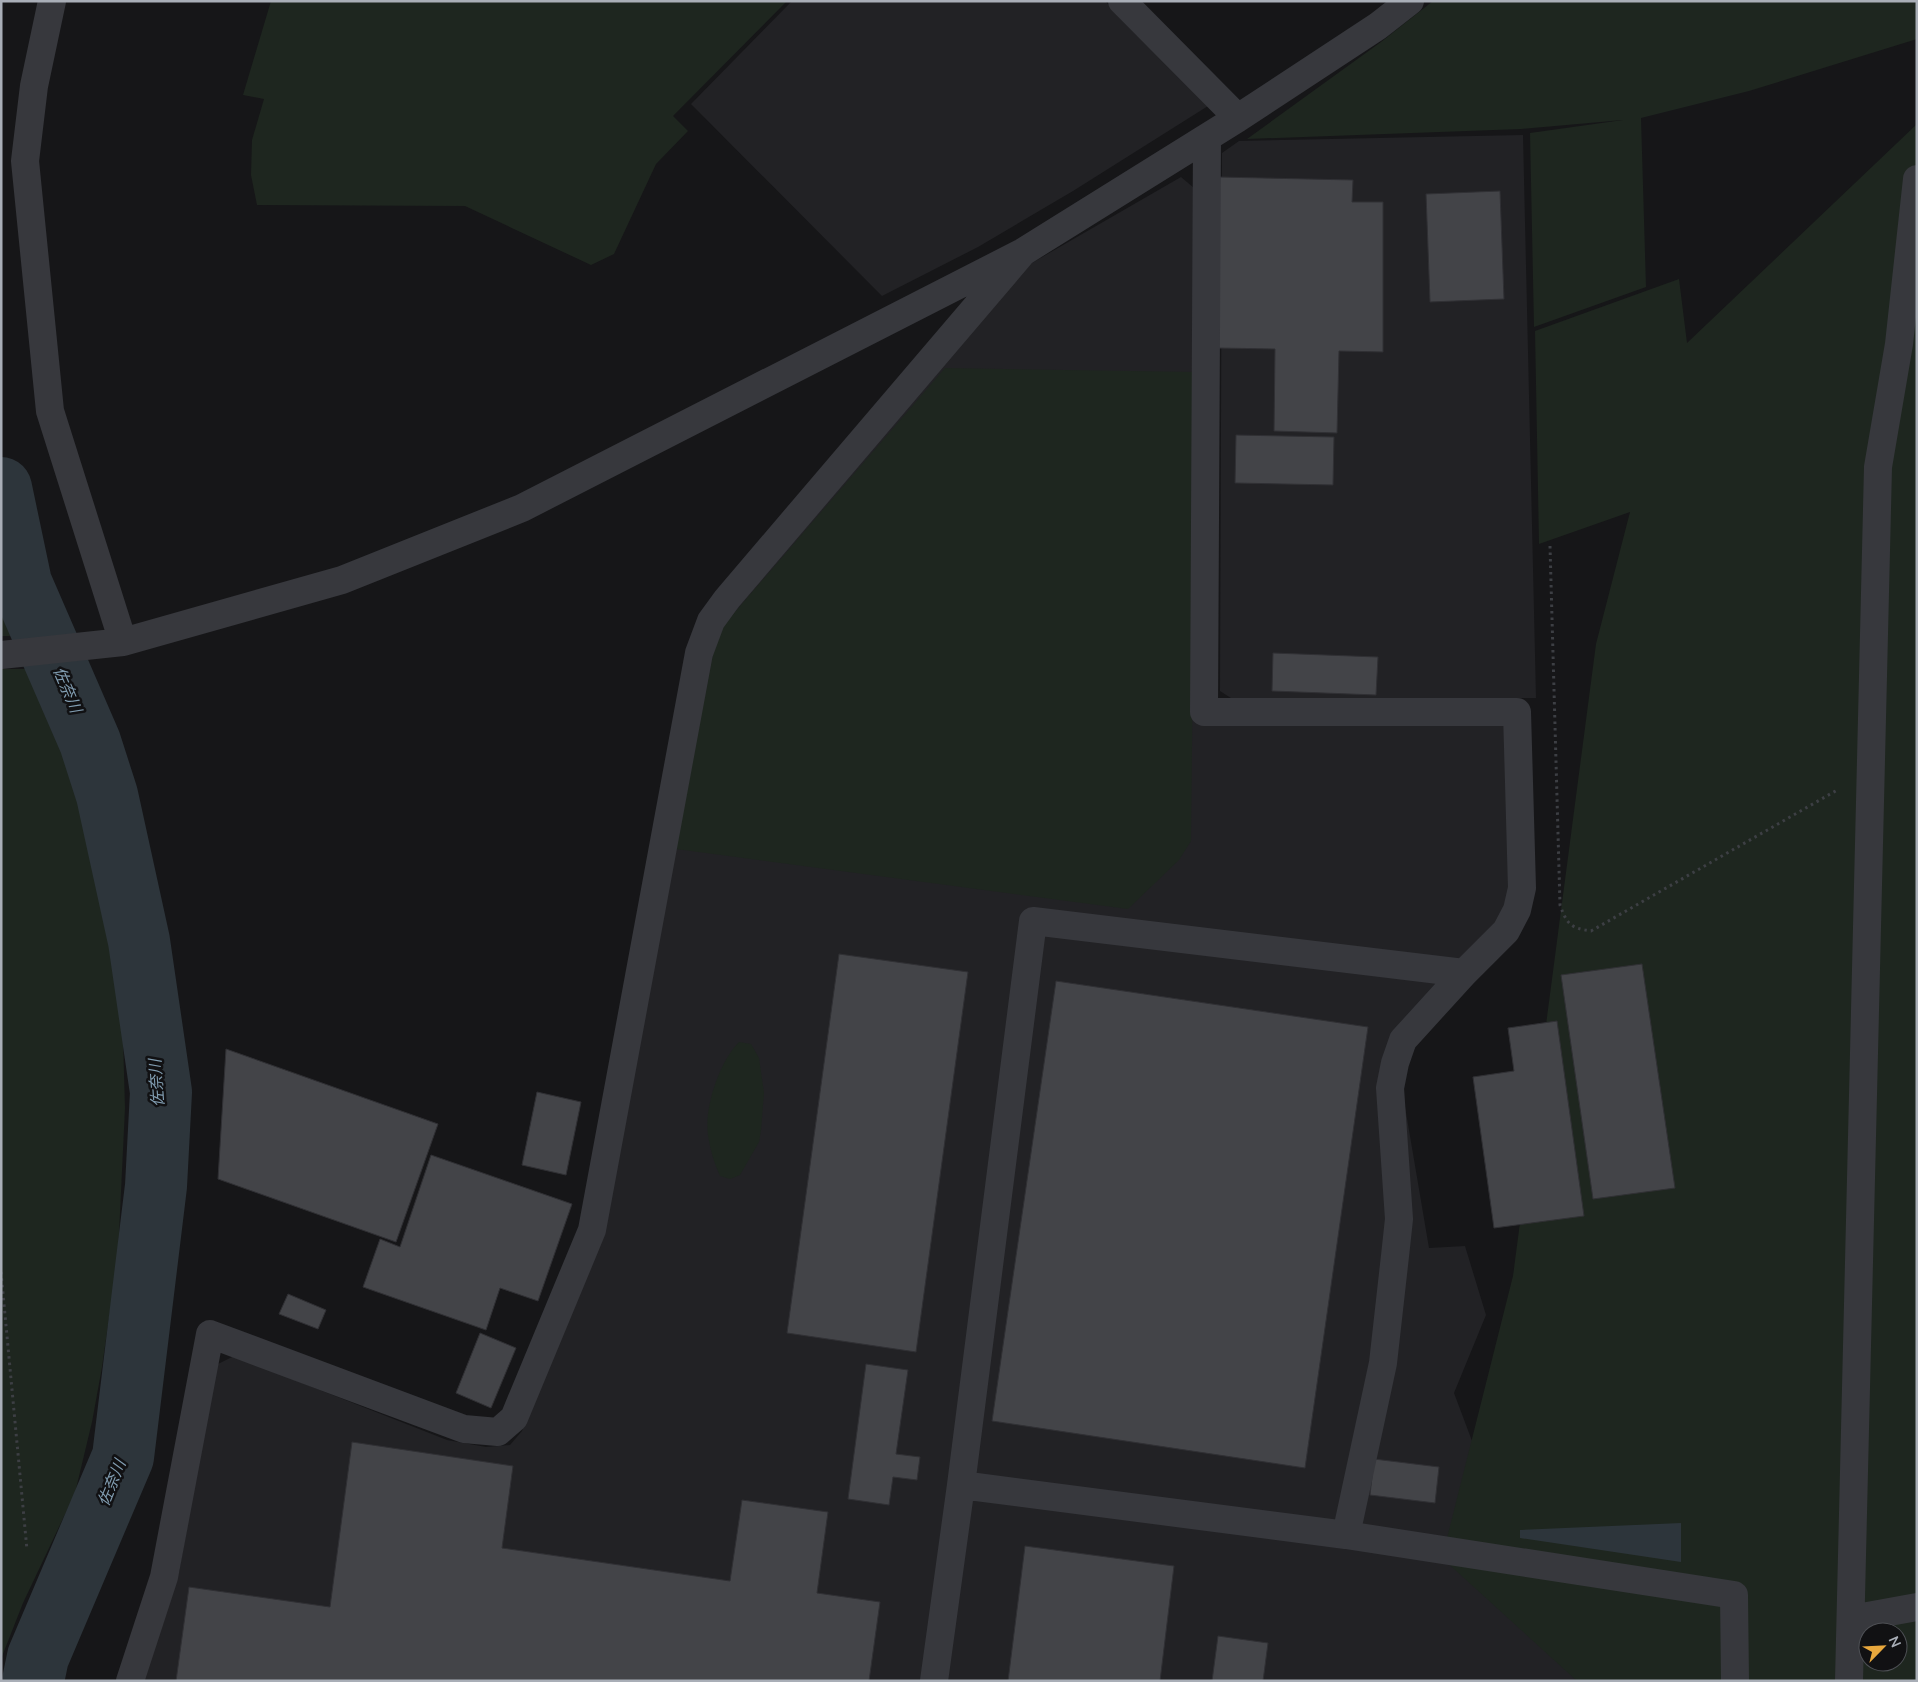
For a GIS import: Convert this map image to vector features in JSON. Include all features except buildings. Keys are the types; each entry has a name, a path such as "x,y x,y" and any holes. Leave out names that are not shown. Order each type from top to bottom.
{"street":[{"path":"52,1 34,86 25,161 50,411 123,642"},
{"path":"1122,1 1238,118"},
{"path":"1,655 123,642 342,580 522,508 1023,252 1238,118 1378,26 1410,1"},
{"path":"1207,138 1204,712 1518,712 1522,888 1517,910 1506,932 1464,973 1403,1040 1395,1063 1390,1088 1396,1156 1398,1228 1382,1363 1346,1535"},
{"path":"1849,1681 1878,468 1898,344 1917,179"},
{"path":"130,1681 164,1577 210,1334 464,1429 498,1432 514,1418 592,1230 699,654 711,621 727,599 1023,252"},
{"path":"934,1681 1033,921 1464,973"},
{"path":"961,1485 1346,1535 1734,1595 1735,1681"},
{"path":"1850,1619 1917,1607"}],"path":[{"path":"1550,546 1560,905 1566,921 1577,929 1591,931 1871,772"},
{"path":"1,1272 27,1550"}],"shaded area":[{"path":"271,1 787,1 673,116 688,131 656,164 614,254 591,265 465,206 257,205 251,175 252,140 264,99 243,95"},
{"path":"792,1 1105,1 1208,106 1073,191 978,247 882,296 691,104"},
{"path":"1433,1 1917,1 1917,39 1749,91 1641,118 1646,287 1534,327 1530,133 1623,120 1521,129 1247,139 1381,42"},
{"path":"1917,124 1917,1681 1577,1681 1442,1558 1513,1276 1596,644 1630,512 1539,544 1535,331 1679,279 1687,343"},
{"path":"1523,135 1536,698 1234,700 1220,691 1222,153 1239,141"},
{"path":"1181,177 1194,188 1197,723 1506,721 1511,882 1507,898 1499,921 1422,999 1401,1083 1429,1248 1465,1246 1486,1315 1454,1393 1507,1534 1748,1681 143,1681 179,1572 216,1365 234,1356 447,1440 486,1447 510,1445 522,1431 602,1232 712,633 1025,267"},
{"path":"945,368 1196,372 1191,841 1179,860 1128,909 676,849 717,633"},
{"path":"1,553 22,636 1,636"},
{"path":"1,669 36,669 67,751 101,879 122,1003 125,1108 118,1255 92,1422 75,1493 23,1603 1,1659"},
{"path":"739,1042 751,1044 759,1058 764,1093 759,1142 740,1175 730,1179 720,1176 710,1145 707,1124 711,1098 720,1072 732,1050"},
{"path":"1681,1523 1681,1562 1520,1538 1520,1530"}],"waterway":[{"name":"佐奈川","path":"1,488 21,583 90,742 107,795 139,941 161,1092 156,1186 123,1457 38,1657 33,1681"}]}
